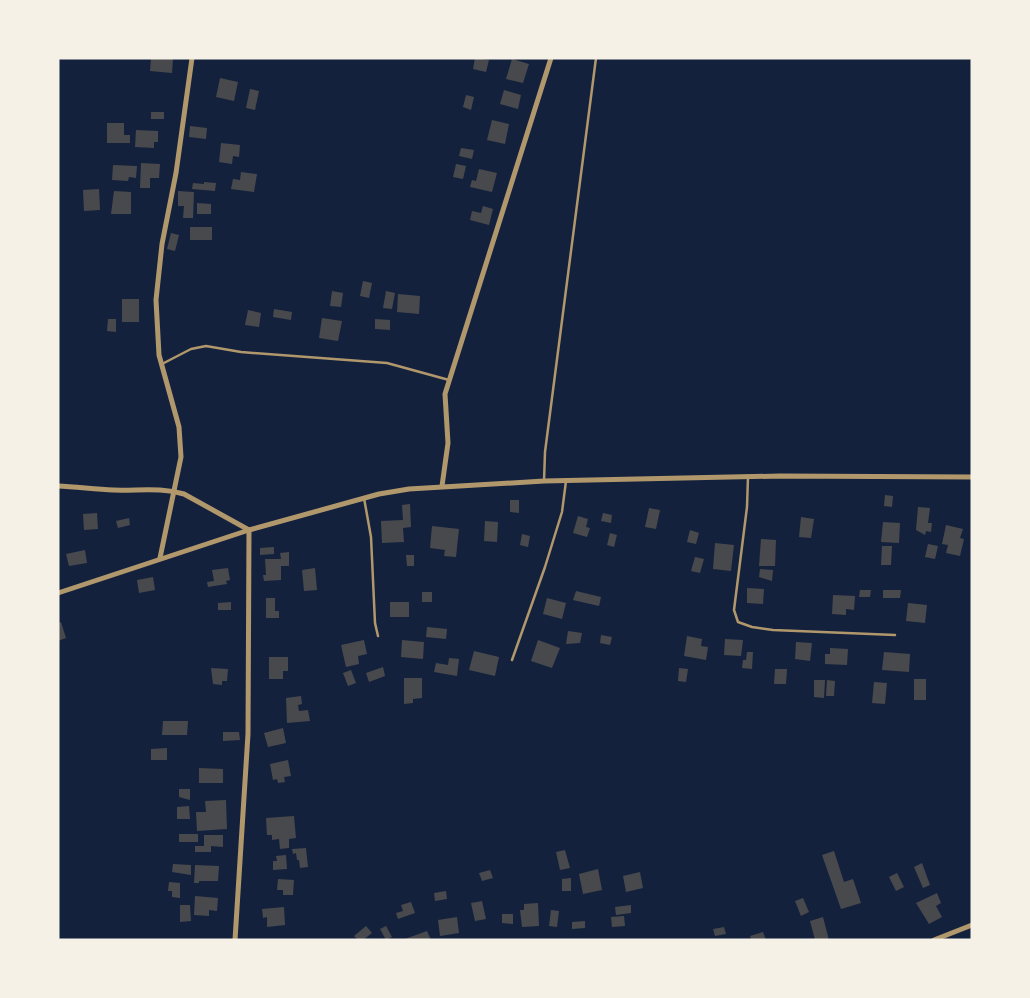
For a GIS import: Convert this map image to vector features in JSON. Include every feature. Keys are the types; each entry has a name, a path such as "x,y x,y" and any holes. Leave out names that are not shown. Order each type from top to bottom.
{"street":[{"path":"160,558 180,469 180,442 161,365 156,319 162,244 176,173 191,58"},
{"path":"442,486 448,443 444,400 449,380 551,58"},
{"path":"58,593 249,530 395,491 544,481 870,475 972,477"},
{"path":"58,486 114,490 146,488 175,492 192,498 249,530"},
{"path":"235,940 248,734 249,530"},
{"path":"934,940 972,925"}],"lane":[{"path":"544,481 545,452 596,58"},
{"path":"161,365 183,352 206,346 241,352 387,363 449,380"},
{"path":"748,477 747,507 734,610 738,622 773,630 895,635"},
{"path":"512,660 562,512 566,481"},
{"path":"364,498 371,537 378,636"}],"building":[{"path":"151,58 173,59 172,73 150,71"},
{"path":"475,58 489,60 486,72 473,69"},
{"path":"512,59 529,64 523,83 506,79"},
{"path":"220,78 238,82 234,101 216,97"},
{"path":"250,89 259,91 255,110 246,108"},
{"path":"504,90 521,95 518,109 500,104"},
{"path":"466,95 474,97 471,110 463,107"},
{"path":"151,112 164,112 164,119 151,119"},
{"path":"492,120 509,124 505,144 487,140"},
{"path":"107,123 124,123 124,135 130,135 130,143 107,143"},
{"path":"190,126 207,128 206,139 189,137"},
{"path":"136,130 158,131 158,142 154,142 154,148 135,147"},
{"path":"221,143 240,145 239,157 233,156 232,164 219,162"},
{"path":"461,148 474,150 472,159 459,156"},
{"path":"141,163 160,164 159,178 150,178 150,188 140,188"},
{"path":"456,164 466,166 463,179 453,177"},
{"path":"113,165 137,166 136,178 129,177 128,181 112,180"},
{"path":"479,169 497,173 492,192 470,187 472,180 476,181"},
{"path":"241,172 257,174 254,192 231,189 233,179 240,180"},
{"path":"193,183 216,183 215,191 192,189"},
{"path":"99,189 100,210 84,211 83,190"},
{"path":"114,191 131,192 131,214 111,214"},
{"path":"178,191 194,192 193,218 183,218 184,206 178,206"},
{"path":"197,203 211,204 211,214 197,214"},
{"path":"483,206 493,209 489,225 470,220 472,211 481,213"},
{"path":"190,227 212,227 212,240 190,240"},
{"path":"171,233 179,235 175,251 167,249"},
{"path":"363,281 372,283 369,298 360,296"},
{"path":"332,291 343,293 341,307 330,306"},
{"path":"386,291 395,293 392,309 383,308"},
{"path":"398,294 420,296 419,314 397,312"},
{"path":"122,299 139,299 139,322 122,322"},
{"path":"274,309 292,312 291,320 273,317"},
{"path":"248,310 261,313 259,327 245,325"},
{"path":"322,318 342,321 338,341 319,338"},
{"path":"108,319 116,319 116,332 107,331"},
{"path":"375,319 390,320 390,330 375,329"},
{"path":"885,495 893,496 892,507 884,506"},
{"path":"510,500 519,500 519,513 510,512"},
{"path":"410,504 411,527 403,528 404,542 382,543 381,521 403,520 402,505"},
{"path":"918,507 930,508 928,523 932,523 931,532 926,531 925,535 916,530"},
{"path":"649,508 660,510 656,529 645,527"},
{"path":"97,513 98,529 84,530 83,514"},
{"path":"603,513 612,515 611,523 601,521"},
{"path":"578,516 588,519 586,527 590,528 587,537 573,533"},
{"path":"801,517 814,519 811,538 799,537"},
{"path":"129,518 130,525 118,528 116,521"},
{"path":"485,521 498,522 497,542 484,541"},
{"path":"883,522 900,523 899,543 881,542"},
{"path":"946,525 963,529 960,556 946,553 948,545 942,544"},
{"path":"432,526 459,529 456,557 444,556 445,550 430,548"},
{"path":"690,530 699,533 696,544 687,542"},
{"path":"610,533 617,535 614,547 607,545"},
{"path":"522,534 530,536 528,547 520,545"},
{"path":"761,539 776,540 775,566 759,566"},
{"path":"715,543 734,545 731,571 713,569"},
{"path":"928,544 938,546 935,559 925,557"},
{"path":"882,546 892,546 891,565 881,565"},
{"path":"274,547 274,554 260,555 260,548"},
{"path":"85,550 87,563 69,566 66,554"},
{"path":"289,552 289,566 281,566 281,580 264,581 265,559 281,559 280,553"},
{"path":"406,555 414,555 414,566 407,566"},
{"path":"695,557 704,559 700,573 691,571"},
{"path":"228,568 230,580 226,581 227,584 208,587 207,582 214,581 212,570"},
{"path":"315,568 317,590 304,591 302,570"},
{"path":"760,569 773,570 772,581 759,577"},
{"path":"153,577 155,590 139,593 137,580"},
{"path":"747,588 764,589 763,604 747,603"},
{"path":"860,590 871,590 870,597 859,597"},
{"path":"883,590 901,590 900,598 883,598"},
{"path":"576,591 601,597 599,606 573,600"},
{"path":"422,592 432,592 432,602 422,602"},
{"path":"833,595 855,596 854,610 846,609 846,615 832,614"},
{"path":"266,598 275,598 275,611 279,611 279,618 266,618"},
{"path":"547,598 566,603 562,619 543,614"},
{"path":"231,602 231,610 218,610 218,603"},
{"path":"390,602 409,602 409,617 390,617"},
{"path":"908,603 927,605 925,623 906,621"},
{"path":"61,622 66,638 58,641 58,623"},
{"path":"427,627 447,629 446,639 426,637"},
{"path":"568,631 582,633 580,643 566,644"},
{"path":"601,635 612,637 610,645 600,643"},
{"path":"687,636 702,639 701,646 708,647 706,660 684,656"},
{"path":"725,639 743,640 741,656 724,655"},
{"path":"364,640 367,654 358,656 359,664 346,667 341,645"},
{"path":"402,640 424,642 423,659 401,657"},
{"path":"538,640 560,648 552,668 531,661"},
{"path":"796,642 812,643 810,661 795,659"},
{"path":"830,648 848,649 847,665 825,664 825,654 830,654"},
{"path":"474,651 499,657 495,676 469,670"},
{"path":"747,652 753,652 752,669 742,668"},
{"path":"884,652 910,654 909,672 882,670"},
{"path":"269,657 288,657 288,671 283,671 283,679 269,679"},
{"path":"449,658 459,659 457,676 434,672 436,663 448,665"},
{"path":"383,667 385,676 369,682 366,673"},
{"path":"211,668 228,669 227,681 222,681 222,685 213,684"},
{"path":"679,668 688,669 686,682 678,681"},
{"path":"775,669 787,669 786,684 774,684"},
{"path":"351,670 356,683 348,686 343,673"},
{"path":"404,678 422,678 422,698 404,704"},
{"path":"914,679 926,679 926,700 914,700"},
{"path":"814,680 825,680 824,698 814,697"},
{"path":"827,680 835,681 834,696 826,696"},
{"path":"874,682 887,683 885,704 872,703"},
{"path":"301,696 299,711 308,710 310,721 287,723 286,698"},
{"path":"163,721 188,721 187,735 162,735"},
{"path":"283,728 286,743 268,747 264,733"},
{"path":"223,732 239,732 240,740 223,741"},
{"path":"167,748 167,760 151,760 151,749"},
{"path":"288,760 291,776 284,777 285,782 278,783 277,779 273,780 270,764"},
{"path":"199,768 223,769 223,783 199,783"},
{"path":"179,789 190,789 190,800 179,797"},
{"path":"226,800 227,829 197,831 196,812 206,812 205,801"},
{"path":"189,806 190,819 177,819 177,807"},
{"path":"294,816 296,838 289,839 289,848 280,849 279,839 272,840 272,835 267,835 266,818"},
{"path":"179,834 198,834 198,842 179,842"},
{"path":"204,835 223,835 223,847 211,846 211,852 195,852 195,846 204,846"},
{"path":"306,848 308,867 300,868 299,860 292,849"},
{"path":"565,850 570,868 560,870 556,852"},
{"path":"834,851 844,882 853,879 861,903 841,909 822,855"},
{"path":"286,855 287,869 273,870 276,856"},
{"path":"922,863 930,885 923,888 914,867"},
{"path":"173,864 191,865 191,875 172,872"},
{"path":"195,865 219,866 218,881 194,883"},
{"path":"598,869 602,890 583,894 579,874"},
{"path":"490,870 493,878 482,881 479,873"},
{"path":"640,872 643,888 626,892 623,876"},
{"path":"897,873 904,887 896,891 889,877"},
{"path":"571,878 571,891 562,891 562,879"},
{"path":"278,879 294,880 293,895 283,895 283,890 277,890"},
{"path":"169,882 180,883 180,898 172,897 172,891 168,891"},
{"path":"446,891 447,899 435,901 434,893"},
{"path":"937,893 941,903 936,906 942,917 929,924 916,903"},
{"path":"195,896 218,898 217,911 209,910 209,916 194,915"},
{"path":"803,898 809,912 801,916 795,901"},
{"path":"482,901 486,919 475,921 471,903"},
{"path":"411,902 415,913 398,919 396,913 403,911 401,905"},
{"path":"538,903 539,926 522,927 520,910 524,910 524,904"},
{"path":"180,905 190,905 191,921 180,922"},
{"path":"631,905 631,913 616,915 615,907"},
{"path":"284,907 285,925 267,927 267,917 263,918 262,909"},
{"path":"551,910 559,911 557,927 549,926"},
{"path":"502,914 513,914 513,924 502,923"},
{"path":"624,916 625,926 612,927 611,917"},
{"path":"457,917 459,933 440,936 438,920"},
{"path":"823,917 829,940 815,940 810,921"},
{"path":"585,921 585,928 572,929 572,922"},
{"path":"366,926 372,933 363,940 358,940 354,936"},
{"path":"386,926 392,937 386,940 380,929"},
{"path":"724,927 726,934 715,936 713,929"},
{"path":"427,931 431,940 402,940"},
{"path":"763,932 766,940 751,940 750,936"}]}
